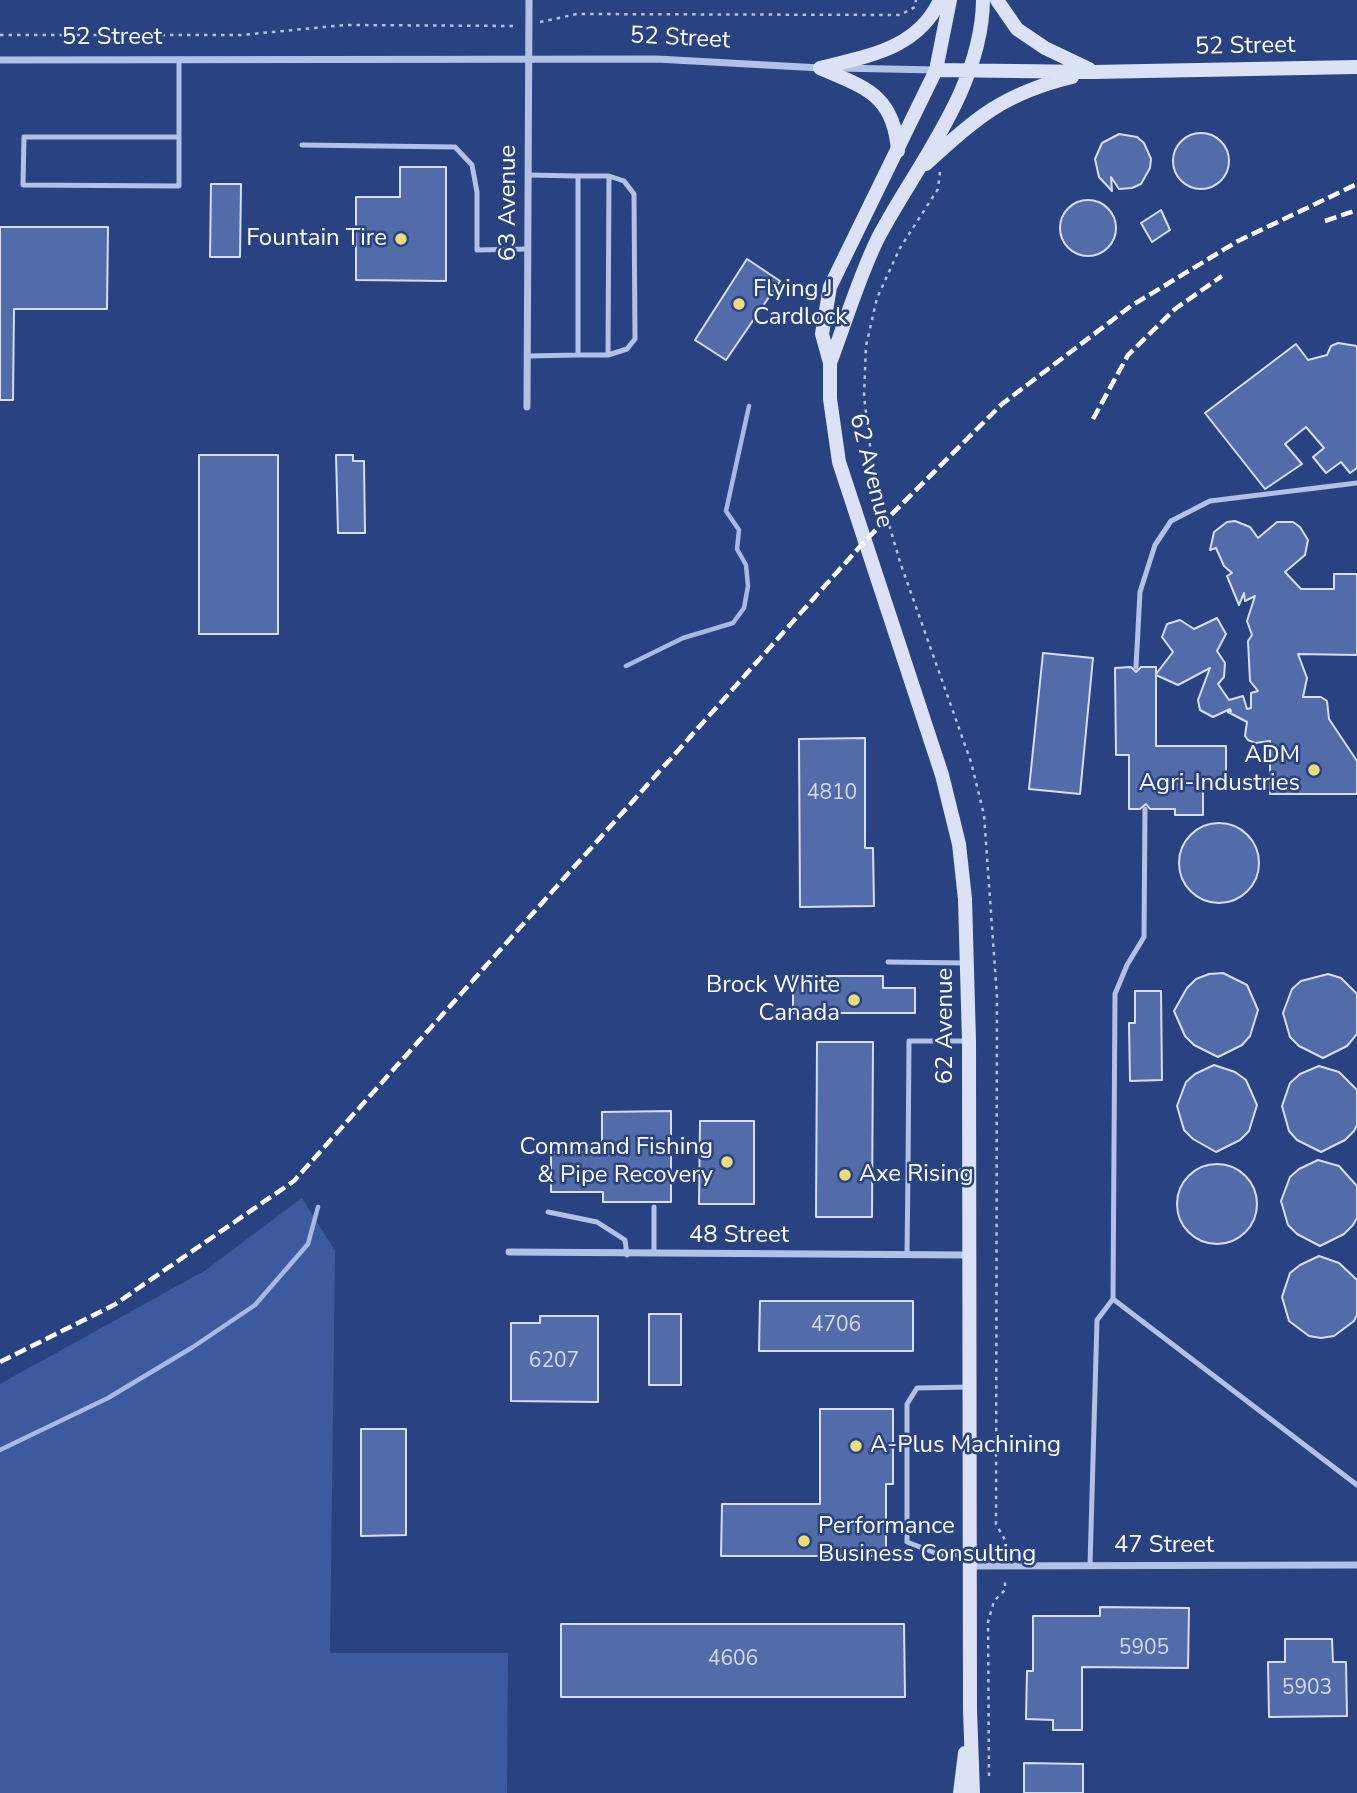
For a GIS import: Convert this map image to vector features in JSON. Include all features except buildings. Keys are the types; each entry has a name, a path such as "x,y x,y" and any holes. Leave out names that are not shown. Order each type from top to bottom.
{"main road":[{"path":"820,68 899,44 918,32 940,0"},
{"name":"62 Avenue","path":"950,0 936,69 898,153 858,226 830,287 822,334 830,363 831,410 839,462 951,806 962,872 968,962 970,1710 974,1793"},
{"name":"62 Avenue","path":"830,363 860,274 917,173 968,70 977,45 983,0"},
{"path":"997,0 1017,29 1045,48 1093,72"},
{"name":"52 Street","path":"936,69 1093,72 1357,67"},
{"path":"820,68 867,88 880,99 896,126 898,153"},
{"path":"917,173 967,126 999,103 1047,83 1093,72"},
{"name":"62 Avenue","path":"960,1793 970,1710"}],"street":[{"name":"63 Avenue","path":"527,407 529,0"},
{"name":"52 Street","path":"0,60 657,59 820,68 936,69"},
{"name":"48 Street","path":"509,1252 627,1255 968,1255"},
{"name":"47 Street","path":"970,1560 1090,1565 1357,1565"}],"lane":[{"path":"179,61 179,137 179,186 23,185 24,138 179,137"},
{"path":"302,145 454,147 472,165 477,192 477,250 528,249"},
{"path":"528,175 609,176 624,181 634,194 635,339 626,349 608,355 528,356"},
{"path":"578,176 578,355"},
{"path":"608,355 609,176"},
{"path":"1136,667 1140,592 1155,545 1171,521 1210,501 1357,483"},
{"path":"1090,1565 1097,1320 1113,1299 1115,994 1127,965 1144,937 1145,809"},
{"path":"888,962 968,962"},
{"path":"907,1255 909,1041 969,1041"},
{"path":"908,1171 969,1171"},
{"path":"654,1208 654,1255"},
{"path":"548,1212 597,1222 625,1240 627,1255"},
{"path":"1113,1299 1357,1485"},
{"path":"969,1387 917,1388 907,1404 907,1542 938,1554 970,1560"}],"path":[{"path":"552,21 577,14 900,15 915,6 916,0"},
{"path":"0,35 242,35 356,25 504,28"},
{"path":"989,1783 988,1622 992,1606 1005,1590"}],"shaded area":[{"path":"302,1198 335,1251 330,1653 508,1653 507,1793 0,1793 0,1384 206,1270"}],"waterway":[{"path":"626,666 683,638 733,623 744,608 748,586 746,565 737,549 739,530 726,511 749,406"},
{"path":"0,1450 108,1398 193,1347 255,1305 308,1244 318,1207"}],"railway":[{"path":"0,1362 114,1305 294,1181 864,542 1002,404 1131,306 1238,241 1357,184"},
{"path":"1325,221 1357,210"},
{"path":"1093,419 1128,355 1175,309 1222,276"}],"place":[{"name":"Fountain Tire","path":"401,239"},
{"name":"Flying J Cardlock","path":"739,304"},
{"name":"ADM Agri-Industries","path":"1314,770"},
{"name":"Brock White Canada","path":"854,1000"},
{"name":"Command Fishing & Pipe Recovery","path":"727,1162"},
{"name":"Axe Rising","path":"845,1175"},
{"name":"A-Plus Machining","path":"856,1446"},
{"name":"Performance Business Consulting","path":"804,1541"}]}
